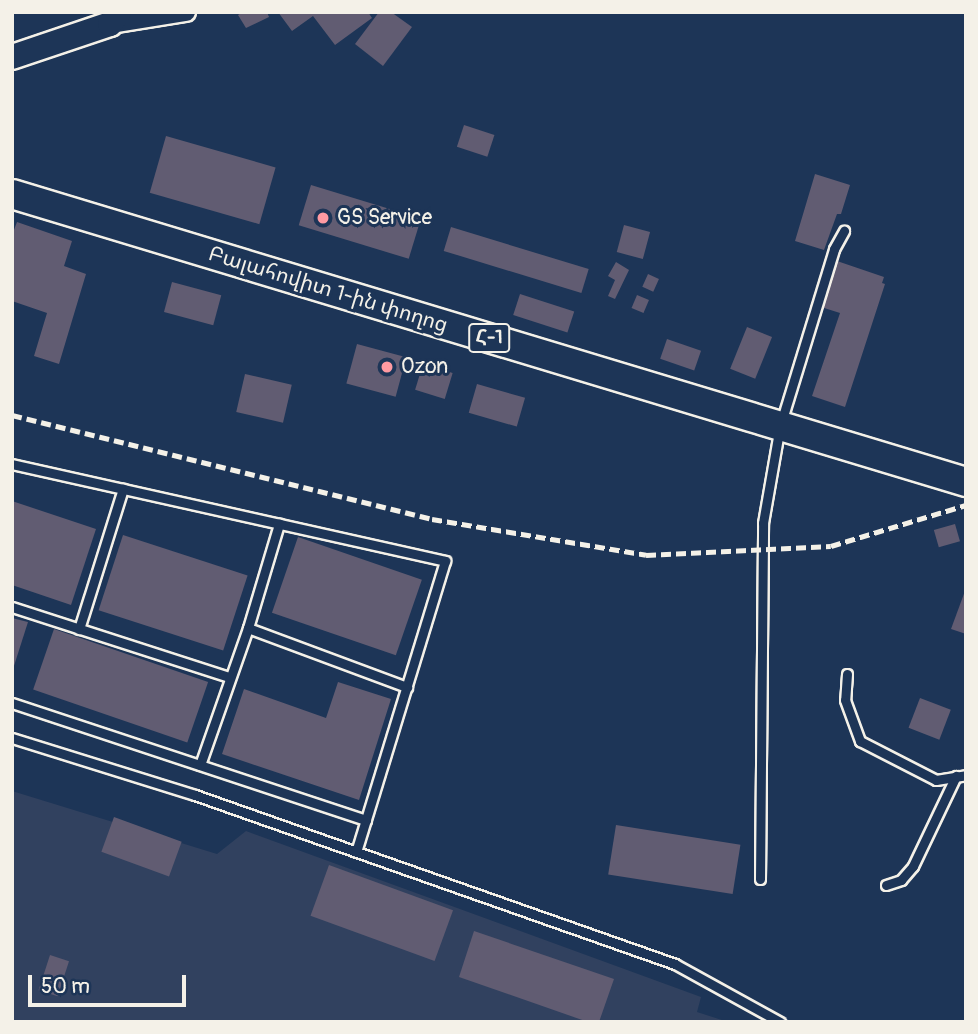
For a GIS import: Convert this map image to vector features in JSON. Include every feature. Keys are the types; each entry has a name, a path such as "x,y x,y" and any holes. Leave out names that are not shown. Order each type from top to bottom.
{"main road":[{"name":"Բալահովիտ 1-ին փողոց","path":"12,194 966,482"}],"street":[{"path":"12,57 115,18 186,12"}],"lane":[{"path":"760,879 763,523 780,426 834,249 844,231"},
{"path":"12,464 445,561 356,852"},
{"path":"79,629 123,489"},
{"path":"200,765 248,628 279,524"},
{"path":"12,607 229,677"},
{"path":"248,628 407,687"},
{"path":"847,674 845,700 860,741 936,780 961,776"},
{"path":"12,703 366,820"},
{"path":"12,738 195,795 675,964 780,1022"},
{"path":"886,885 901,880 913,866 961,776"}],"shaded area":[{"path":"12,791 217,854 246,831 701,997 697,1012 728,1022 12,1022"}],"building":[{"path":"243,12 267,12 269,17 246,28 238,15"},
{"path":"278,12 368,12 372,18 335,45 313,16 292,31"},
{"path":"379,12 391,12 412,27 383,66 355,44"},
{"path":"464,125 494,135 487,157 457,147"},
{"path":"166,136 276,167 259,224 150,193"},
{"path":"815,174 850,185 841,214 837,214 824,250 795,241"},
{"path":"311,185 421,219 409,259 299,225"},
{"path":"17,222 72,241 64,266 86,274 59,364 34,356 47,313 12,301 12,235"},
{"path":"624,225 650,232 643,259 617,252"},
{"path":"451,227 589,269 581,293 444,251"},
{"path":"837,261 884,277 882,283 885,284 845,407 812,396 840,313 821,307"},
{"path":"616,262 629,270 615,299 608,296 615,280 608,276"},
{"path":"648,274 659,279 653,292 642,287"},
{"path":"172,282 221,295 213,325 164,312"},
{"path":"520,294 574,312 567,333 513,315"},
{"path":"637,295 649,300 643,313 632,308"},
{"path":"747,327 772,337 755,379 730,369"},
{"path":"667,339 701,351 694,371 660,359"},
{"path":"357,344 406,357 396,397 346,384"},
{"path":"423,364 453,373 445,399 415,390"},
{"path":"245,374 292,385 283,423 236,412"},
{"path":"477,384 525,398 517,427 469,413"},
{"path":"12,501 96,529 71,605 12,585"},
{"path":"955,524 960,541 939,547 934,530"},
{"path":"123,535 248,575 223,651 99,610"},
{"path":"298,537 422,580 396,655 272,613"},
{"path":"966,591 966,634 951,629"},
{"path":"12,618 28,622 13,669 12,669"},
{"path":"54,629 208,682 187,743 33,690"},
{"path":"338,682 391,699 359,800 222,754 244,689 326,718"},
{"path":"920,698 951,710 939,740 909,728"},
{"path":"114,817 182,842 169,876 101,852"},
{"path":"616,825 740,845 733,894 608,874"},
{"path":"329,865 453,910 435,961 311,916"},
{"path":"474,931 614,979 599,1022 588,1022 459,977"},
{"path":"50,955 69,961 58,996 39,990"}],"railway":[{"path":"12,415 432,519 646,555 831,546 966,505"}],"place":[{"name":"GS Service","path":"323,218"},
{"name":"Ozon","path":"387,367"}]}
